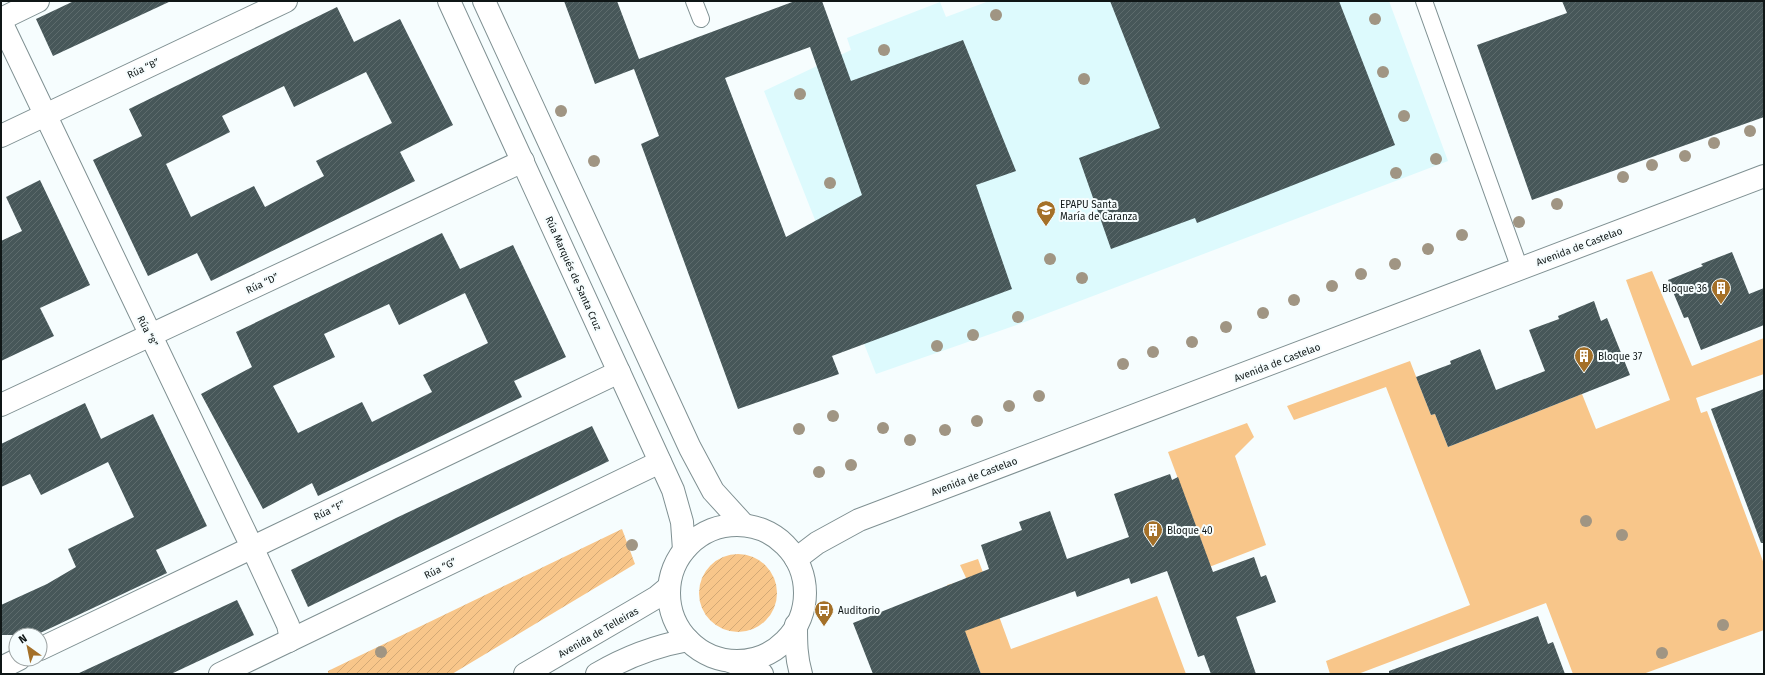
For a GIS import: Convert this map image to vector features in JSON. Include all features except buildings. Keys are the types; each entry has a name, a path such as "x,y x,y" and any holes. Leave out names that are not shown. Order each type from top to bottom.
{"street":[{"path":"1,19 38,1"},
{"name":"Rúa “B”","path":"1,136 286,1"},
{"name":"Rúa Marqués de Santa Cruz","path":"449,1 660,462 679,507 682,522 684,550"},
{"path":"484,1 690,448 713,491 744,525"},
{"name":"Rúa “8”","path":"1,22 44,115 252,547 288,625 290,634 289,641"},
{"name":"Rúa “D”","path":"1,405 523,161"},
{"name":"Avenida de Castelao","path":"796,559 818,543 859,520 1764,176"},
{"name":"Rúa “F”","path":"48,645 619,372"},
{"name":"Rúa “G”","path":"220,674 660,462"},
{"path":"727,660 747,660 767,653 784,642 796,625 803,609 805,592 803,575 796,559 786,546 774,536 760,528 744,525 726,525 710,530 696,538 684,550 671,574 669,601 672,616 679,629 699,650 762,674"},
{"name":"Avenida de Telleiras","path":"525,674 657,597 669,587"},
{"path":"796,625 795,644 797,661 801,674"},
{"path":"597,674 644,650 688,640"}],"lane":[{"path":"694,1 701,19"},
{"path":"1424,1 1520,269"}],"shaded area":[{"name":"EPAPU Santa María de Caranza","path":"989,1 1389,1 1448,161 1022,323 876,374 764,91 851,50 847,38 940,2 946,17"},
{"path":"1652,271 1692,366 1764,338 1764,374 1696,398 1701,413 1707,411 1764,564 1764,630 1643,674 1573,674 1546,603 1358,674 1330,674 1326,661 1470,605 1386,387 1294,420 1287,406 1410,361 1431,415 1435,414 1448,447 1582,394 1596,429 1670,400 1626,280"},
{"path":"1247,423 1254,437 1235,456 1266,545 1204,569 1204,548 1168,452"},
{"path":"622,529 635,564 452,674 328,674 328,671"},
{"path":"738,554 753,557 760,561 770,571 774,578 777,593 774,608 770,615 760,625 753,629 738,632 723,629 716,625 706,615 702,608 699,593 702,578 706,571 716,561 723,557"},
{"path":"978,559 1011,649 1157,596 1186,674 981,674 947,585 967,580 960,565"}],"place":[{"name":"EPAPU Santa María de Caranza","path":"1046,227"},
{"name":"Bloque 36","path":"1721,305"},
{"name":"Bloque 37","path":"1584,373"},
{"name":"Bloque 40","path":"1153,547"},
{"name":"Auditorio","path":"824,627"}]}
